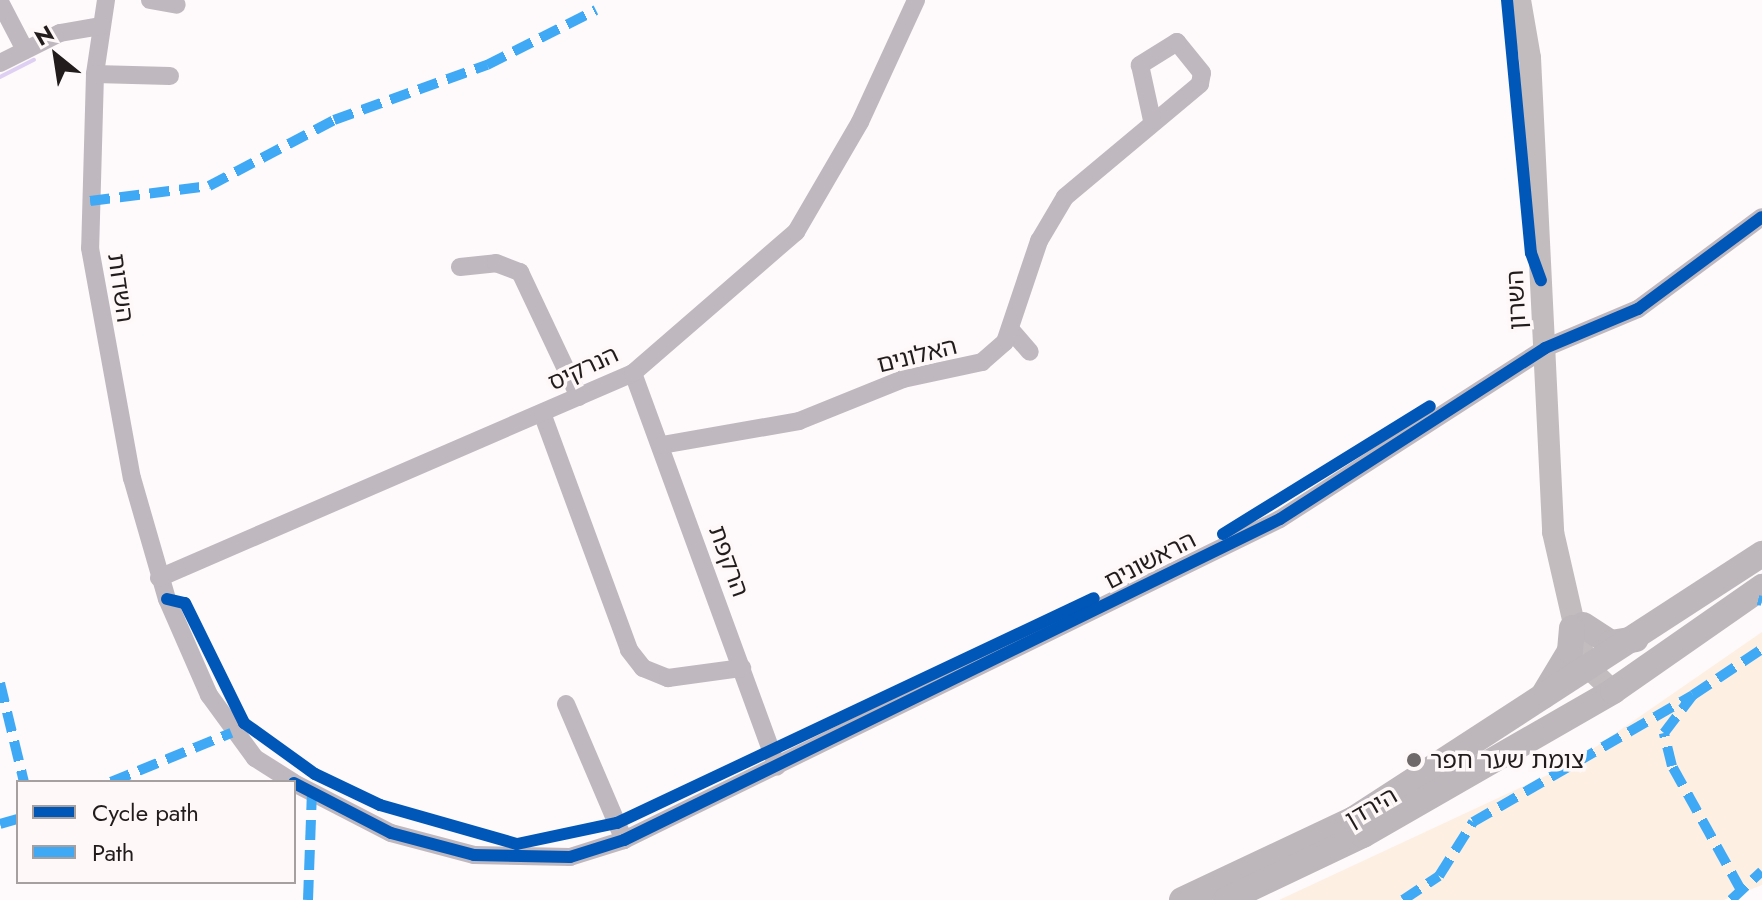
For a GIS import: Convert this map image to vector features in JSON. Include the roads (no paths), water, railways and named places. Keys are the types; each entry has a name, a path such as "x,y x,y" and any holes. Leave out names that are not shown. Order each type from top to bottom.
{"highway":[{"name":"הירדן","path":"1182,900 1354,819 1598,666 1762,554"},
{"name":"הירדן","path":"1226,900 1363,835 1613,691 1762,587"},
{"path":"1538,704 1565,661 1578,626 1611,643 1646,634"}],"main road":[{"name":"השרון","path":"1520,0 1530,58 1553,532 1566,598 1613,691"}],"street":[{"name":"השדות","path":"106,0 95,74 90,248 110,377 159,578"},
{"path":"150,0 177,5"},
{"name":"הנרקיס","path":"159,578 409,464 542,413 633,373 796,232 860,122 916,0"},
{"path":"0,2 25,50"},
{"path":"0,63 25,50 101,26"},
{"path":"95,74 170,76"},
{"name":"האלונים","path":"662,445 799,421 903,379 969,367 996,352 1010,329 1039,241 1065,197 1152,120"},
{"name":"הראשונים","path":"296,783 391,833 474,855 570,857 624,840 1280,519 1545,348 1638,309 1762,217"},
{"path":"460,267 496,263 520,272 579,397"},
{"path":"1010,329 1030,352"},
{"name":"הרקפת","path":"633,373 662,445 777,766"},
{"path":"542,413 629,650 643,668 668,678 742,668"},
{"name":"הראשונים","path":"159,578 231,733 291,780"},
{"path":"566,704 624,840"}],"waterway":[{"path":"0,77 34,60"}],"place":[{"name":"צומת שער חפר","path":"1414,760"}]}
